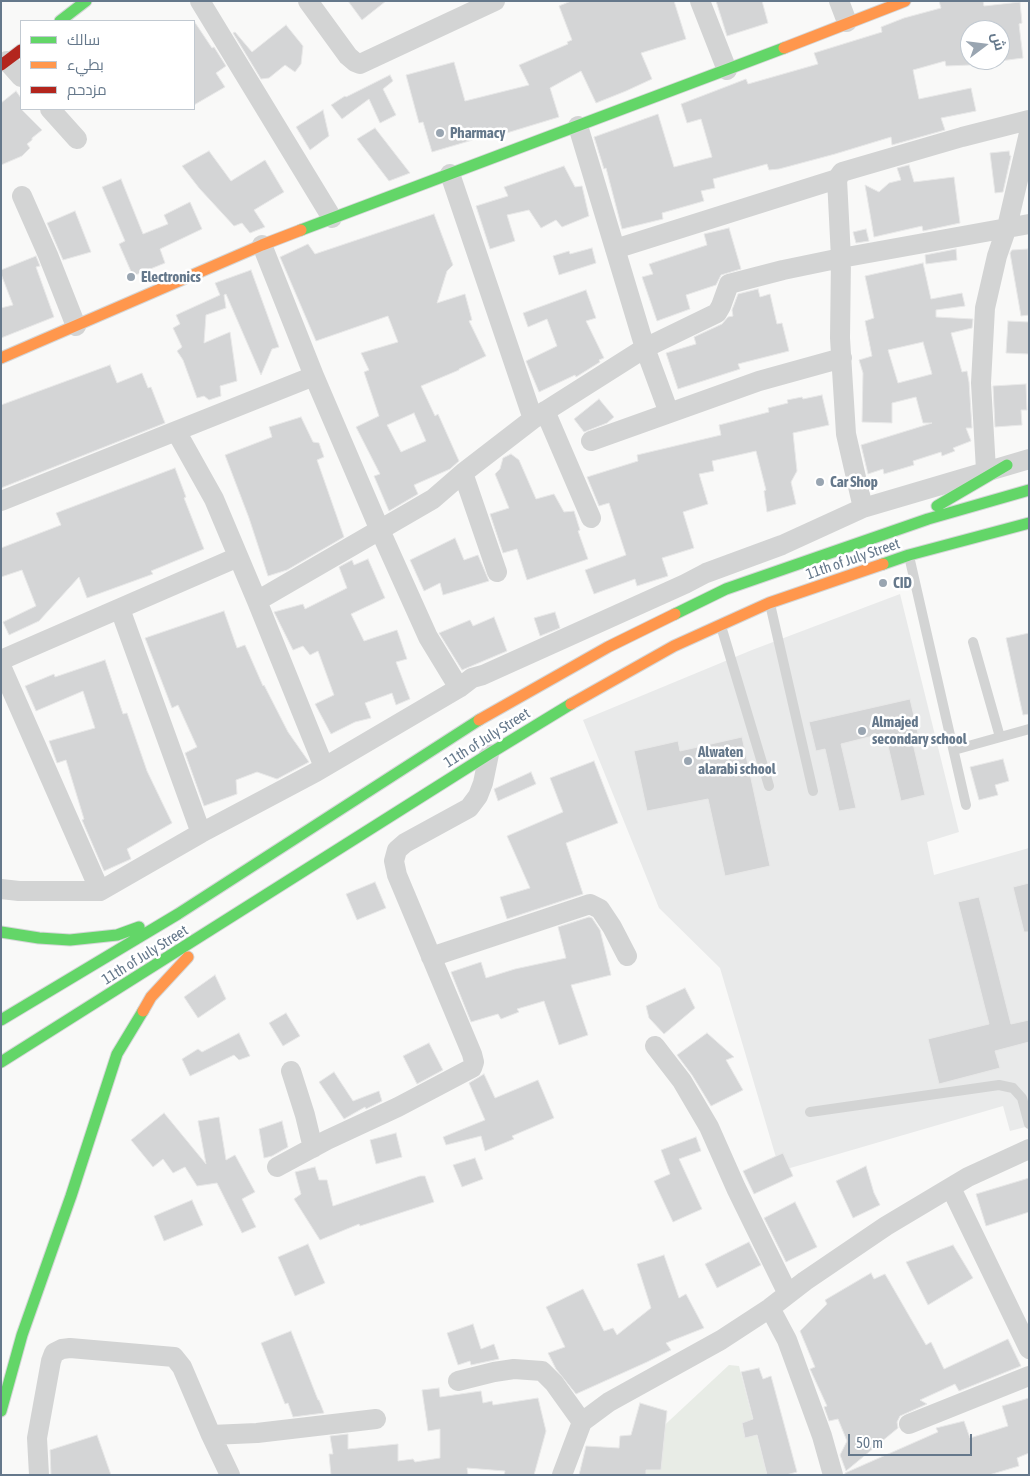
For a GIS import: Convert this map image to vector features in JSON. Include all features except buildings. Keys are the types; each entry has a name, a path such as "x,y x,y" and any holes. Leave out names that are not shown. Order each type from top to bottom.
{"main road":[{"path":"61,20 86,1"},
{"path":"1,358 262,245 905,1"},
{"path":"899,529 1007,465"},
{"name":"11th of July Street","path":"1,1020 178,914 219,897 480,720 608,648 726,588 899,529 1029,490"},
{"name":"11th of July Street","path":"1,1062 489,754 591,692 674,646 769,603 909,556 1029,523"},
{"path":"219,897 231,918"},
{"path":"1,932 39,938 70,940 117,935 178,914"},
{"path":"1,1410 22,1334 71,1196 117,1054 150,997 214,928"}],"street":[{"path":"200,1 332,218"},
{"path":"308,1 348,56 360,64 495,1"},
{"path":"700,1 727,70"},
{"path":"839,1 847,22"},
{"path":"10,59 20,74"},
{"path":"51,110 77,139"},
{"path":"615,249 837,179 842,172 1029,120"},
{"path":"578,126 645,348 669,412"},
{"path":"986,470 981,383 986,308 997,256 1007,227 1029,133"},
{"path":"450,174 539,415 591,518"},
{"path":"837,179 846,434 863,508"},
{"path":"22,196 76,326"},
{"path":"257,600 379,528 409,514 433,499 463,473 539,415 645,348 717,313 729,284 841,258 1029,224"},
{"path":"262,245 314,376 379,528 428,637 459,688"},
{"path":"591,441 759,381 842,358"},
{"path":"1,500 314,376"},
{"path":"176,431 214,499 324,767"},
{"path":"1,889 19,891 100,891 201,833 324,767 459,688 472,678 483,675 706,573 782,545 863,508 986,470 1029,459"},
{"path":"463,473 497,572"},
{"path":"1,660 238,557"},
{"path":"120,609 201,833"},
{"path":"1,666 100,891"},
{"path":"277,1167 472,1068 474,1062 472,1054 397,875 394,861 397,850 405,843 469,808 478,796 483,783 489,754"},
{"path":"431,957 590,904 600,909 612,926 627,956"},
{"path":"655,1046 682,1081 700,1111 788,1294"},
{"path":"291,1070 313,1148"},
{"path":"562,1475 582,1422 608,1402 721,1340 770,1308 886,1226 968,1177 1029,1149"},
{"path":"951,1188 1029,1350"},
{"path":"770,1308 790,1349 822,1436 832,1475"},
{"path":"39,1475 37,1438 51,1361 54,1352 62,1349 174,1357 182,1367 210,1435 230,1475"},
{"path":"458,1381 514,1369 542,1371 554,1383 582,1422"},
{"path":"909,1424 1029,1376"},
{"path":"210,1435 257,1433 376,1419"}],"lane":[{"path":"909,556 966,805"},
{"path":"769,603 813,791"},
{"path":"720,625 769,786"},
{"path":"974,642 1000,737"},
{"path":"954,750 1029,729"},
{"path":"810,1112 999,1084 1013,1088 1022,1098 1029,1124"}],"shaded area":[{"path":"900,594 959,832 927,842 934,875 1029,848 1029,1126 1010,1131 1003,1106 780,1171 720,968 659,908 583,720 752,650"},
{"path":"729,1365 739,1366 767,1475 611,1475"}],"traffic: fast":[{"path":"61,20 86,1"},
{"path":"301,230 784,48"},
{"path":"937,506 1007,465"},
{"path":"675,614 726,589 928,519 1029,490"},
{"path":"883,564 909,555 1029,523"},
{"path":"1,1062 571,704"},
{"path":"1,1020 178,914 479,720"},
{"path":"1,932 39,938 70,940 117,935 139,927"},
{"path":"1,1411 22,1335 71,1196 117,1054 143,1011"}],"traffic: slow":[{"path":"784,48 905,1"},
{"path":"1,358 262,245 301,230"},
{"path":"571,704 674,646 769,603 883,564"},
{"path":"479,720 608,647 675,614"},
{"path":"143,1011 151,997 188,957"}],"traffic: jam":[{"path":"1,65 20,51"}],"place":[{"name":"Pharmacy","path":"440,133"},
{"name":"Electronics","path":"131,277"},
{"name":"Car Shop","path":"820,482"},
{"name":"CID","path":"883,583"},
{"name":"Almajed secondary school","path":"862,731"},
{"name":"Alwaten alarabi school","path":"688,761"}]}
